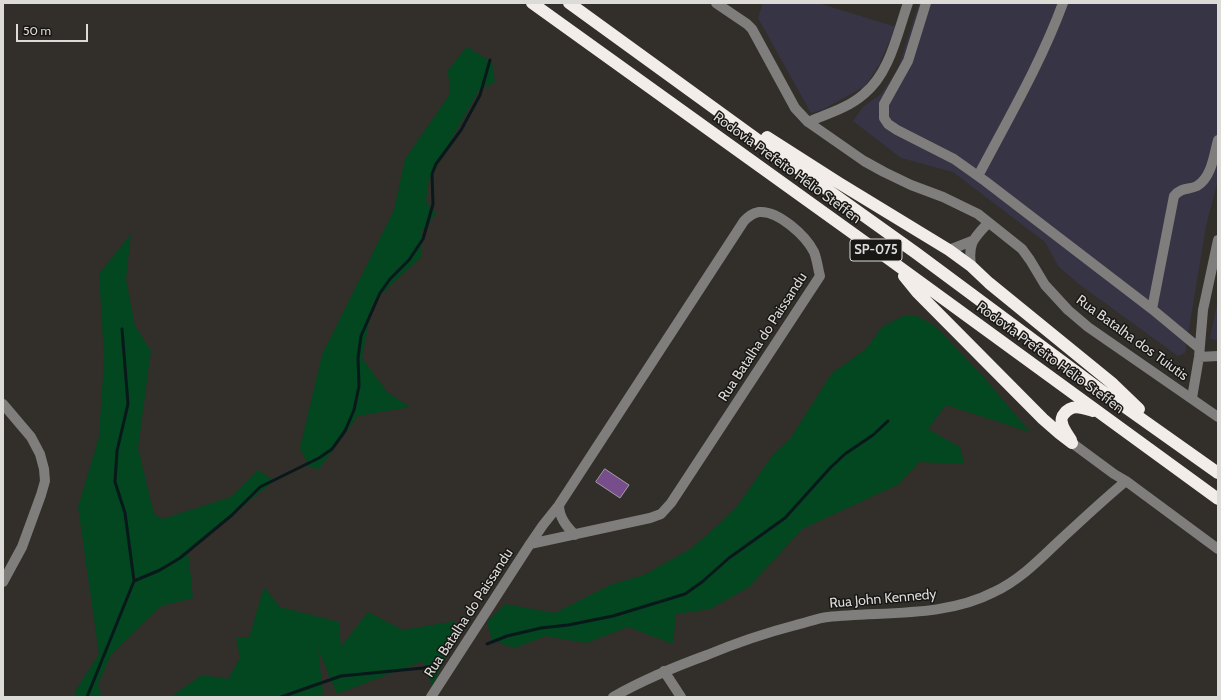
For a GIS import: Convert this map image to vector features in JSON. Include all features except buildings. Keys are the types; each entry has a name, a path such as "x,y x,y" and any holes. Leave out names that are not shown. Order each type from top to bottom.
{"highway":[{"name":"Rodovia Prefeito Hélio Steffen","path":"532,3 890,260 1218,500"},
{"name":"Rodovia Prefeito Hélio Steffen","path":"569,3 916,252 1098,388 1218,473"},
{"path":"656,66 839,183 949,250 971,266 989,283 1113,384 1170,438"},
{"path":"890,260 917,292 1037,414 1052,428 1072,443"},
{"path":"1072,443 1061,422 1065,412 1075,407 1081,407 1101,414"}],"street":[{"name":"Rua Batalha dos Tuiutis","path":"716,3 752,29 795,108 808,122 864,161 884,172 911,185 943,197 978,214 1022,250 1046,285 1068,310 1088,327 1218,416"},
{"path":"808,122 838,110 863,95 874,84 892,51 908,3"},
{"path":"926,3 908,61 884,104 884,118 888,124 954,159 1152,310 1199,353 1218,356"},
{"path":"978,176 1044,52 1063,3"},
{"path":"1152,310 1174,196 1182,189 1197,185 1204,179 1209,172 1218,140"},
{"name":"Rua Batalha do Paissandu","path":"430,697 530,544 559,505 744,221 758,212 764,212 789,224 803,235 814,253 820,276 671,504 660,514 650,518 530,544"},
{"path":"949,250 972,241 988,222"},
{"path":"1192,398 1199,353 1203,310 1218,240"},
{"path":"971,266 970,259 972,241"},
{"path":"3,404 31,437 40,454 44,469 45,481 22,547 3,582"},
{"path":"1072,443 1218,549"},
{"name":"Rua John Kennedy","path":"613,697 664,671 727,646 770,632 826,617 895,614 947,607 968,603 994,593 1011,583 1031,568 1101,501 1126,481"},
{"path":"559,505 559,512 564,521 575,534"},
{"path":"664,671 681,697"}],"shaded area":[{"path":"763,3 818,3 896,27 879,65 865,86 822,110 811,113 758,18"},
{"path":"919,3 1218,3 1218,180 1206,226 1185,353 1178,356 1080,285 1059,267 1045,242 953,172 901,158 853,121 863,107 881,94 898,69"},
{"path":"1218,299 1218,341 1210,338"}],"green space":[{"path":"467,47 492,62 495,82 479,90 429,179 426,201 436,214 421,232 421,257 373,302 362,358 387,392 410,407 358,416 319,469 309,467 300,448 322,355 394,210 405,159 450,94 448,70"},
{"path":"131,234 126,279 135,326 151,351 138,448 154,514 162,519 231,497 258,470 274,481 188,551 193,598 161,606 111,655 98,684 102,697 79,697 74,693 99,654 78,507 99,437 104,358 99,274"},
{"path":"915,315 935,326 981,374 1030,432 946,405 928,429 960,447 964,464 919,462 899,484 802,529 749,587 710,609 676,614 673,644 628,627 586,643 546,636 514,648 492,640 487,622 505,604 555,613 612,584 644,575 692,548 738,505 772,456 790,439 832,373 866,349 882,327 903,316"},
{"path":"264,587 280,607 339,622 341,647 368,612 403,630 456,621 446,657 432,686 423,661 337,694 318,649 323,692 319,697 170,697 202,675 228,679 240,658 236,638 249,638"}],"waterway":[{"path":"134,581 160,570 180,558 232,515 260,487 319,458 332,449 345,431 354,410 359,386 358,358 361,336 380,293 390,279 409,260 423,239 433,204 432,174 436,164 461,130 480,95 490,60"},
{"path":"87,697 134,581 125,513 115,482 117,451 128,404 122,329"},
{"path":"487,644 507,636 541,628 568,625 613,616 685,594 702,582 729,558 785,518 831,467 845,454 873,435 888,421"},
{"path":"281,697 341,676 423,668 441,664"}]}
